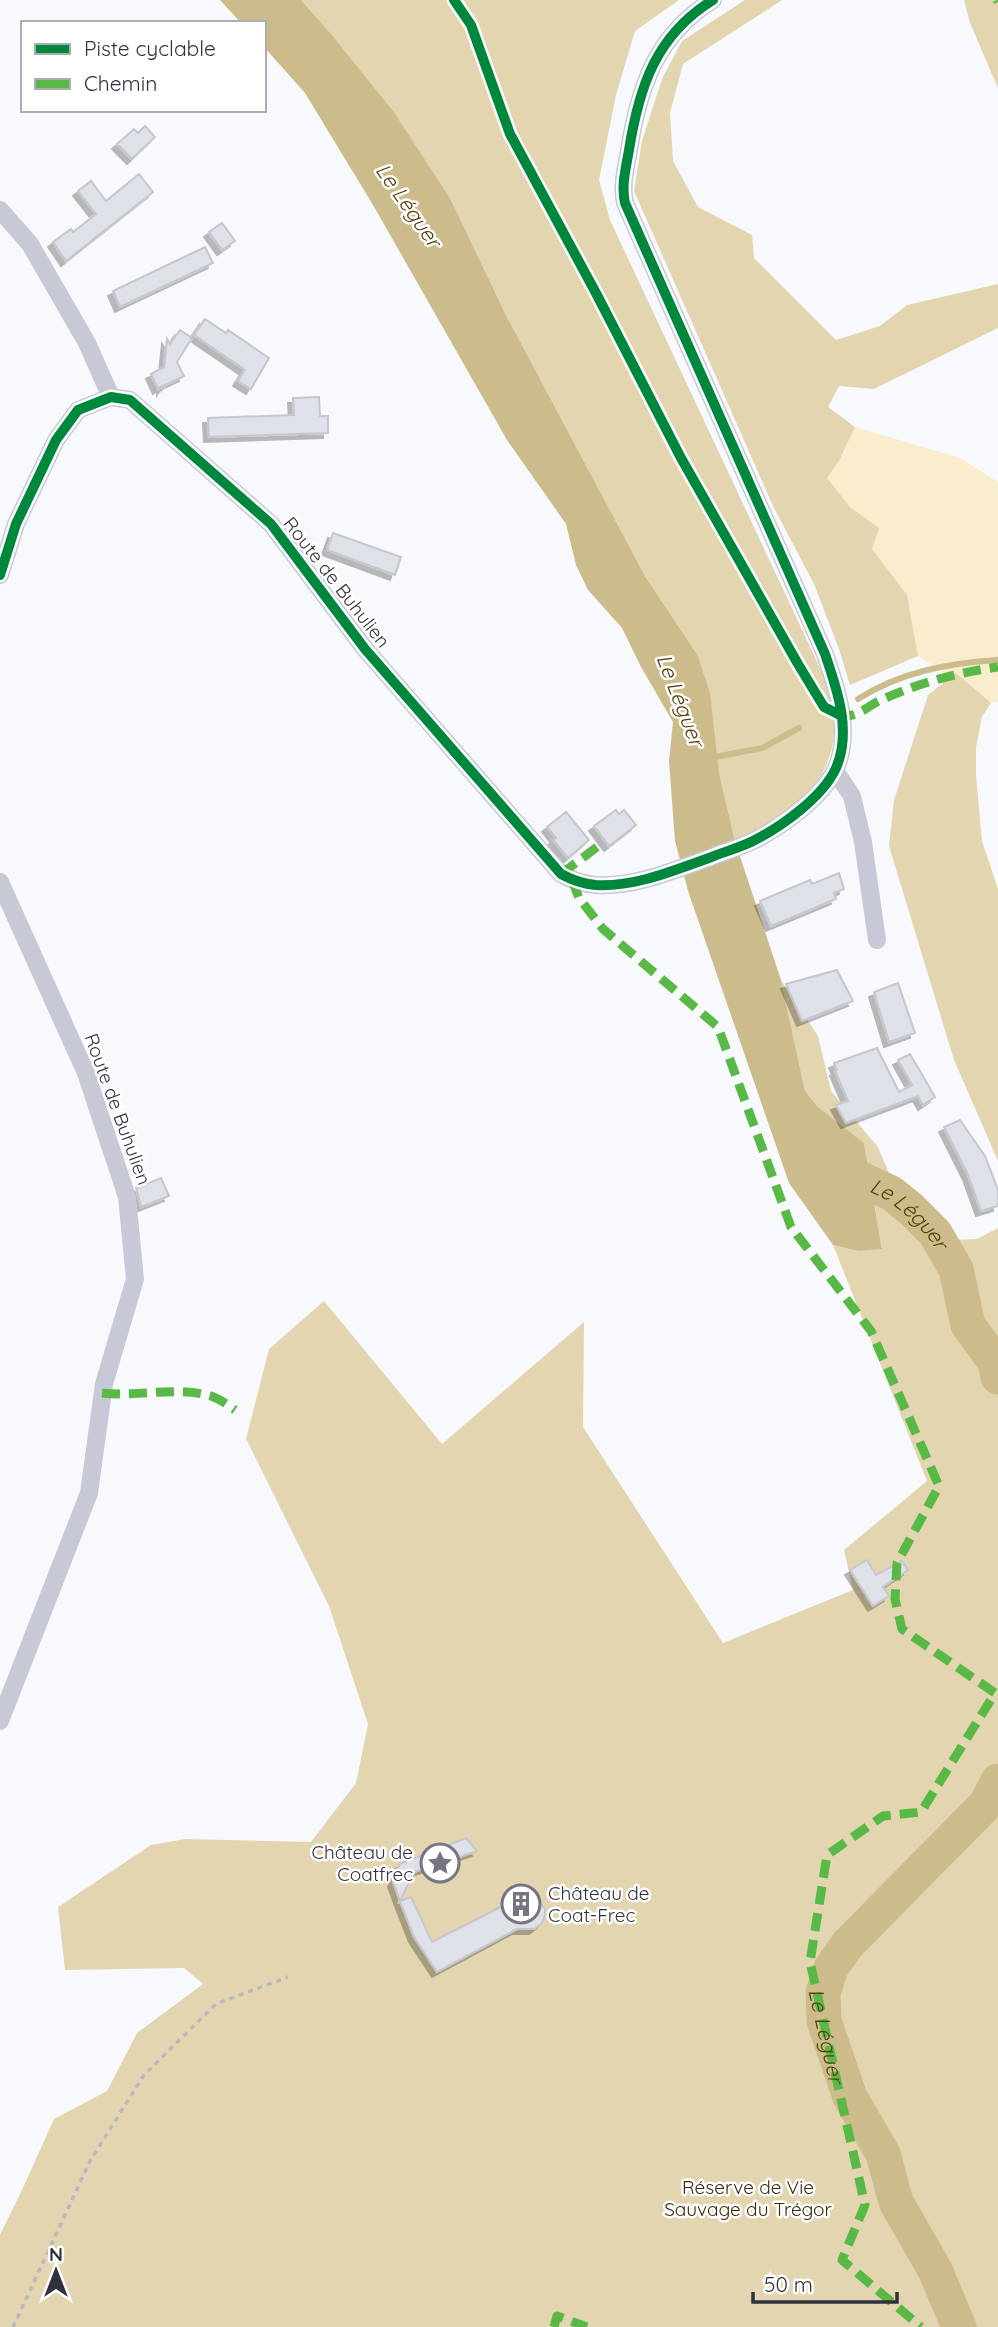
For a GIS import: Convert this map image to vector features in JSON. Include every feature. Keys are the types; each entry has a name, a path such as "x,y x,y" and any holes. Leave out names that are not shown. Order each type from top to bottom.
{"street":[{"path":"713,0 691,13 653,63 635,111 622,189 625,203 825,654 839,696 842,716 842,742 835,771 852,796 863,842 877,940"},
{"path":"0,210 30,244 87,343 111,397 78,410 56,440 16,524 0,575"},
{"name":"Route de Buhulien","path":"111,397 130,400 271,524 365,649 561,874 572,880 594,885 627,883 660,876 753,841 789,819 813,799 835,771"},
{"name":"Route de Buhulien","path":"0,882 86,1073 128,1197 135,1279 104,1384 89,1493 0,1721"}],"path":[{"path":"13,2327 90,2161 144,2075 216,2004 288,1977"}],"shaded area":[{"path":"855,427 960,458 998,482 998,702 991,703 918,656 907,596 871,549 878,528 850,507 827,478 839,461"}],"green space":[{"path":"301,0 679,0 635,31 616,95 599,180 610,220 827,683 834,721 833,740 825,767 819,780 801,803 775,824 735,841 719,773 697,654 645,576 506,315 450,198 394,112"},
{"path":"745,0 782,0 683,64 670,113 673,161 698,207 752,235 754,258 836,340 880,326 907,305 998,284 998,328 874,389 839,386 828,407 855,427 839,461 827,478 850,507 879,528 872,549 907,595 918,656 850,685 814,584 773,506 634,191 642,141 662,79 682,41"},
{"path":"964,0 998,0 998,88 970,23"},
{"path":"956,673 991,703 982,717 976,747 976,776 982,841 998,889 998,1161 954,1060 889,846 894,800 928,695"},
{"name":"Réserve de Vie Sauvage du Trégor","path":"781,980 818,1036 831,1091 878,1147 918,1241 977,1239 998,1228 998,2327 0,2327 0,2235 54,2119 107,2091 137,2033 203,1984 184,1968 65,1970 58,1907 151,1845 185,1839 311,1842 356,1783 368,1724 329,1606 246,1439 269,1349 324,1301 442,1444 584,1322 583,1427 723,1643 853,1590 844,1550 927,1481 833,1245 858,1251 882,1248 864,1143 817,1106 805,1091"}],"water":[{"path":"220,0 301,0 394,112 450,198 506,315 645,576 697,654 710,693 719,773 735,841 781,980 805,1091 817,1106 864,1143 882,1249 858,1251 833,1245 789,1183 688,891 675,841 669,761 673,722 622,628 588,590 576,565 566,524 507,440 373,205 305,93 266,49 266,21 239,21"}],"building":[{"path":"145,126 155,137 132,159 117,144 134,129 138,133"},
{"path":"139,174 153,192 66,261 53,242 71,229 73,232 96,214 78,191 91,181 106,201"},
{"path":"222,223 235,241 222,250 209,232"},
{"path":"205,247 213,263 120,307 113,291"},
{"path":"205,319 226,333 228,330 269,358 251,389 238,381 245,370 194,335"},
{"path":"180,330 192,338 177,362 184,376 165,385 162,390 162,386 158,389 151,374 164,367 167,339 170,344"},
{"path":"319,397 320,416 328,416 328,433 209,437 208,418 294,415 293,398"},
{"path":"333,533 401,557 395,575 327,550"},
{"path":"616,810 619,814 624,810 636,825 609,846 594,826"},
{"path":"566,812 589,840 568,858 553,840 556,838 547,827"},
{"path":"839,873 844,889 834,893 836,899 771,926 760,901 810,880 812,884"},
{"path":"837,970 853,1001 802,1021 786,984"},
{"path":"898,983 915,1033 889,1042 874,992"},
{"path":"877,1048 899,1092 912,1085 898,1060 910,1054 935,1097 923,1105 918,1096 846,1123 836,1105 848,1101 834,1063"},
{"path":"960,1120 985,1156 998,1190 998,1206 981,1211 968,1175 944,1127"},
{"path":"161,1178 169,1196 141,1207 136,1188"},
{"path":"867,1560 876,1575 902,1561 908,1570 883,1587 889,1596 873,1606 850,1570"},
{"path":"466,1838 477,1851 414,1872 400,1901 393,1882 400,1864"},
{"name":"Château de Coat-Frec","path":"411,1897 432,1942 503,1906 501,1904 528,1897 540,1902 545,1909 545,1915 542,1923 534,1929 517,1929 437,1972 414,1937 400,1901"}],"waterway":[{"path":"858,699 891,682 925,670 998,660"},
{"path":"709,756 762,748 799,728"},
{"name":"Le Léguer","path":"829,1160 837,1168 891,1193 935,1233 956,1269 968,1325 995,1362 998,1377"},
{"name":"Le Léguer","path":"959,2327 935,2270 896,2202 883,2154 850,2097 824,2021 823,1993 831,1968 848,1944 986,1804 998,1781"}],"marked path":[{"path":"837,713 849,716 925,683 998,667"},
{"path":"561,874 601,844"},
{"path":"572,880 579,898 603,929 718,1027 791,1227 871,1331 939,1486 897,1563 895,1599 902,1629 995,1693 921,1812 883,1816 827,1855 810,1962 865,2205 842,2260 921,2327"},
{"path":"102,1393 198,1393 214,1397 235,1410"},
{"path":"554,2327 557,2316 587,2327"}],"cycle path":[{"path":"454,0 471,25 510,134 681,458 824,707 842,716"},
{"path":"0,575 16,524 56,440 78,410 111,397 130,400 271,524 365,649 561,874 596,885 653,877 748,843 776,828 800,810 830,779 841,754 843,725 834,681 825,654 624,196 624,176 633,127 653,64 677,29 713,0"}],"place":[{"name":"Château de Coatfrec","path":"440,1863"},
{"name":"Château de Coat-Frec","path":"521,1904"}]}
